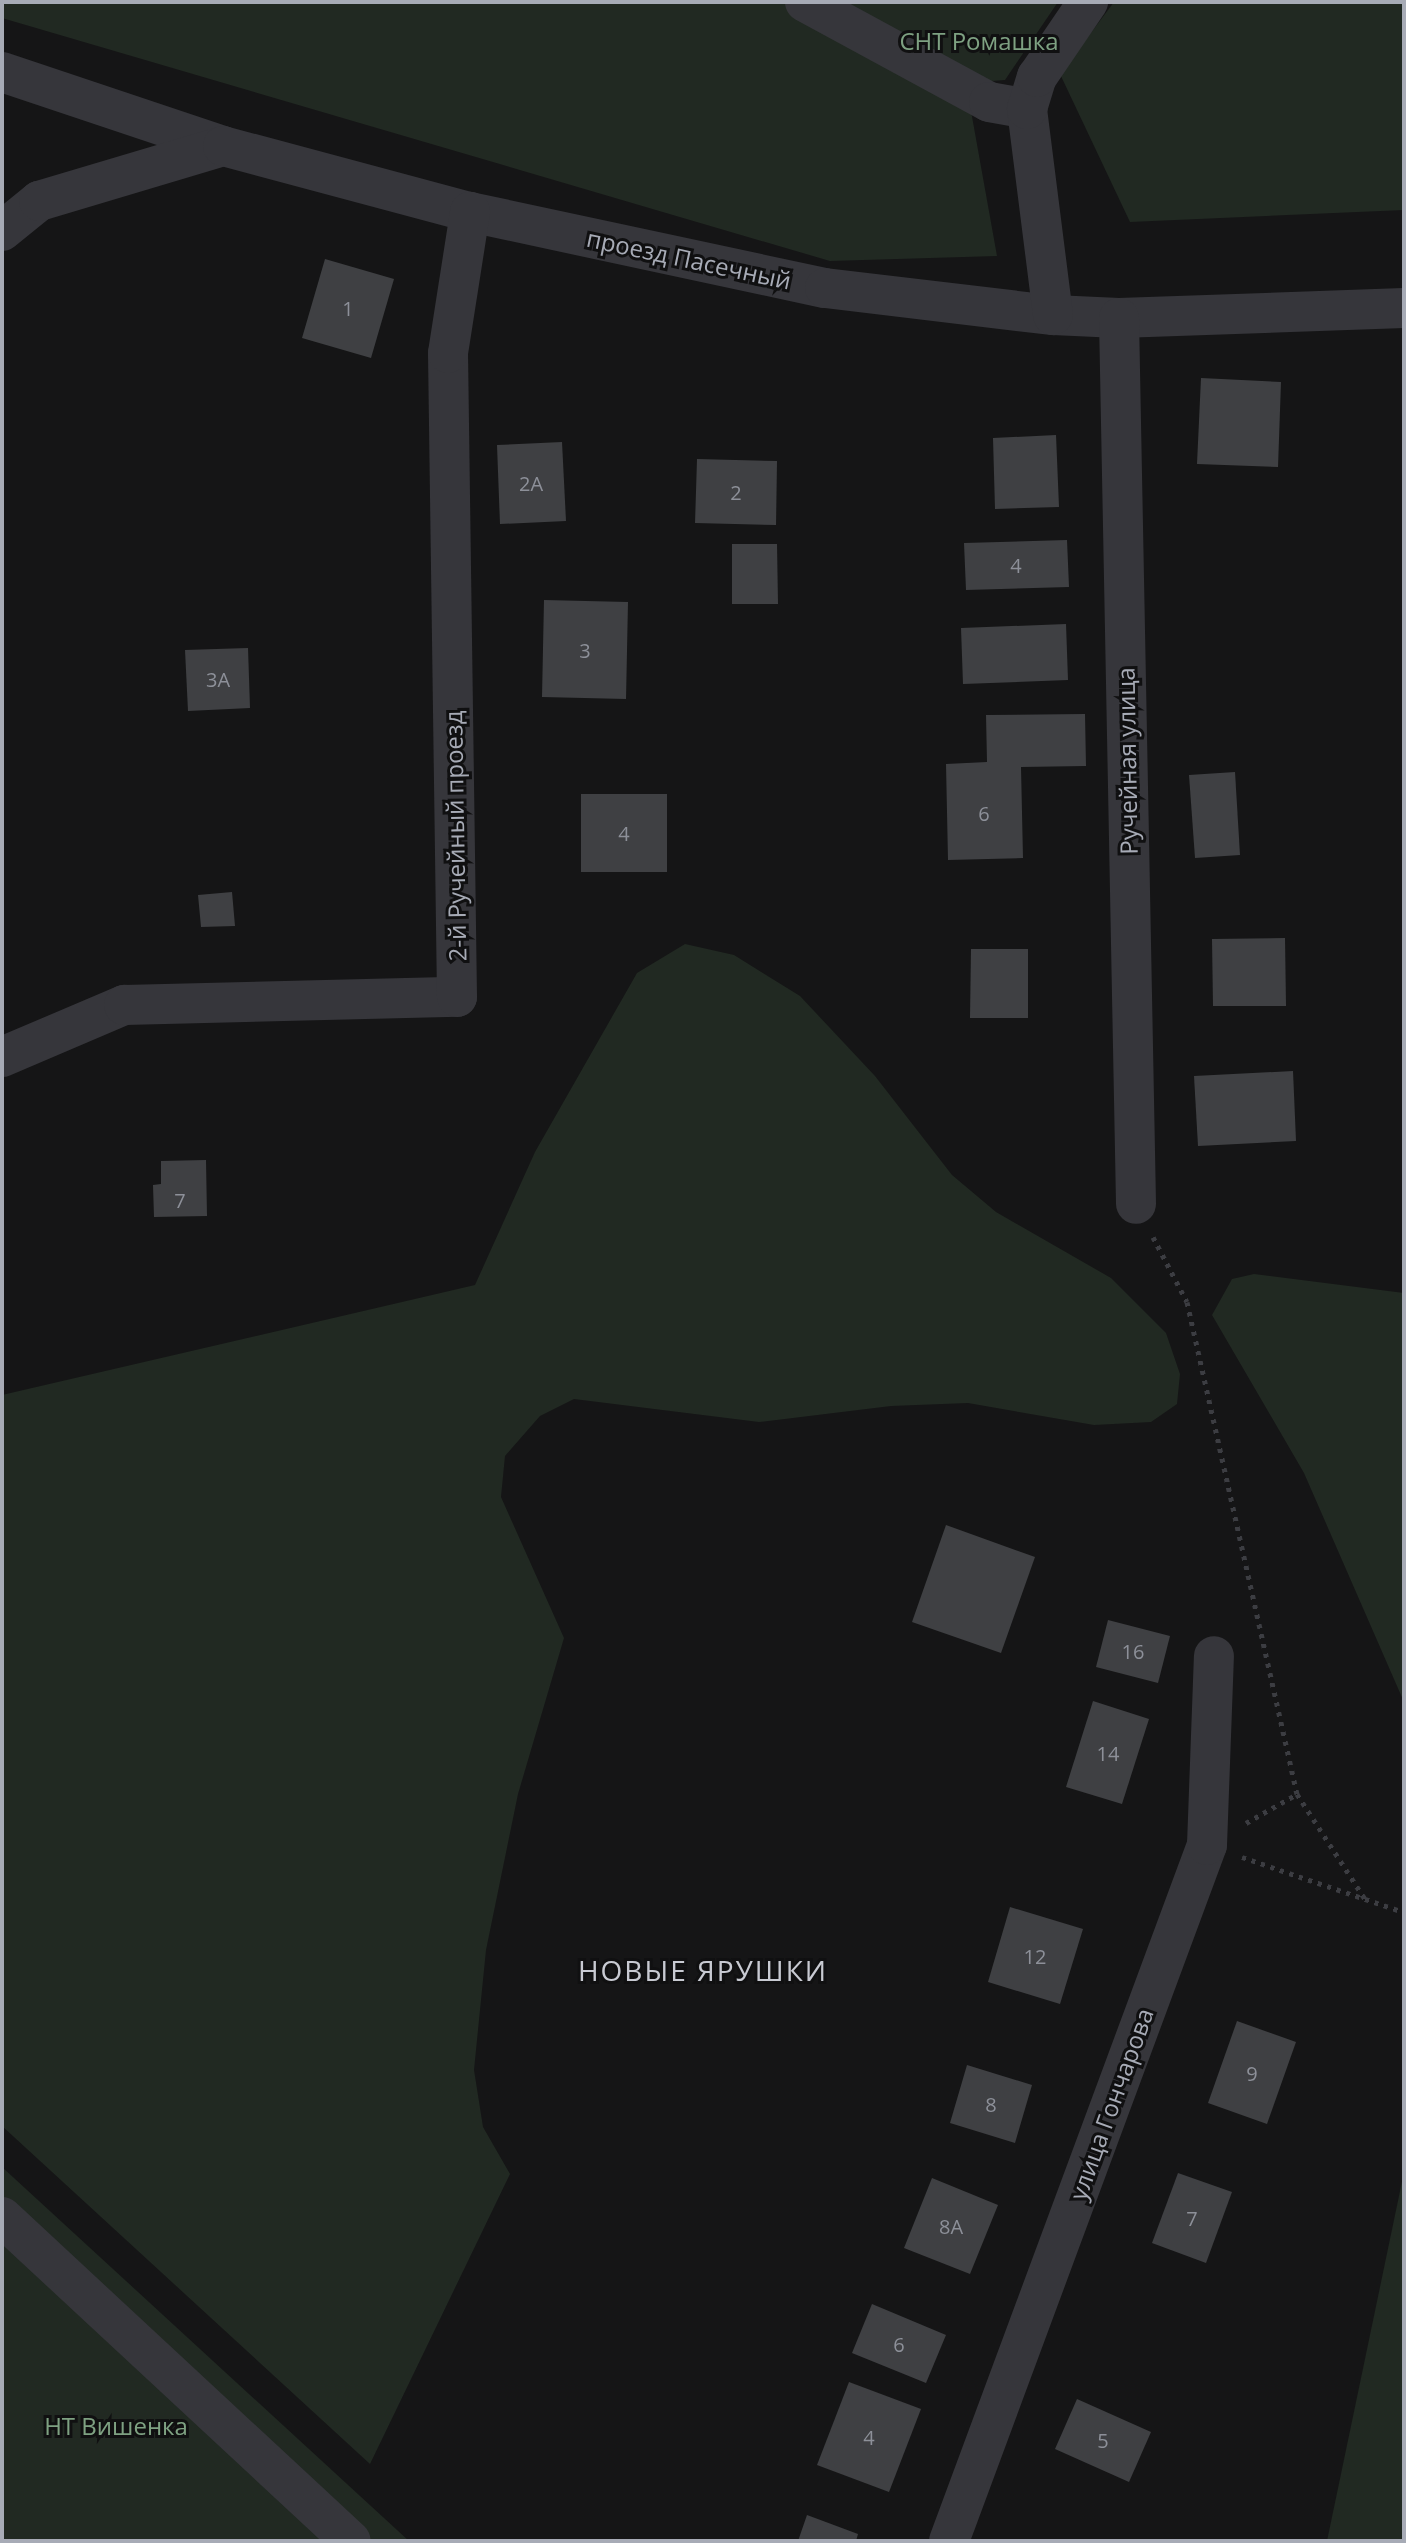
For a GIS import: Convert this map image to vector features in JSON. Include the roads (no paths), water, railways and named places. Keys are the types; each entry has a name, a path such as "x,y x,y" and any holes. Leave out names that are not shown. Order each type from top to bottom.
{"street":[{"path":"805,2 989,102 1027,109"},
{"path":"1053,315 1027,109 1037,77 1088,2"},
{"name":"проезд Пасечный","path":"2,72 223,146 470,212 825,288 1053,315 1119,318 1404,308"},
{"path":"2,231 39,201 223,146"},
{"name":"2-й Ручейный проезд","path":"2,1057 124,1005 457,997 448,353 470,212"},
{"name":"Ручейная улица","path":"1119,318 1136,1204"},
{"name":"улица Гончарова","path":"949,2541 1207,1845 1214,1656"},
{"path":"2,2217 351,2541"}],"district":[{"name":"НОВЫЕ ЯРУШКИ","path":"703,1970"}],"park label":[{"name":"СНТ Ромашка","path":"979,41"},
{"name":"НТ Вишенка","path":"116,2426"}]}
